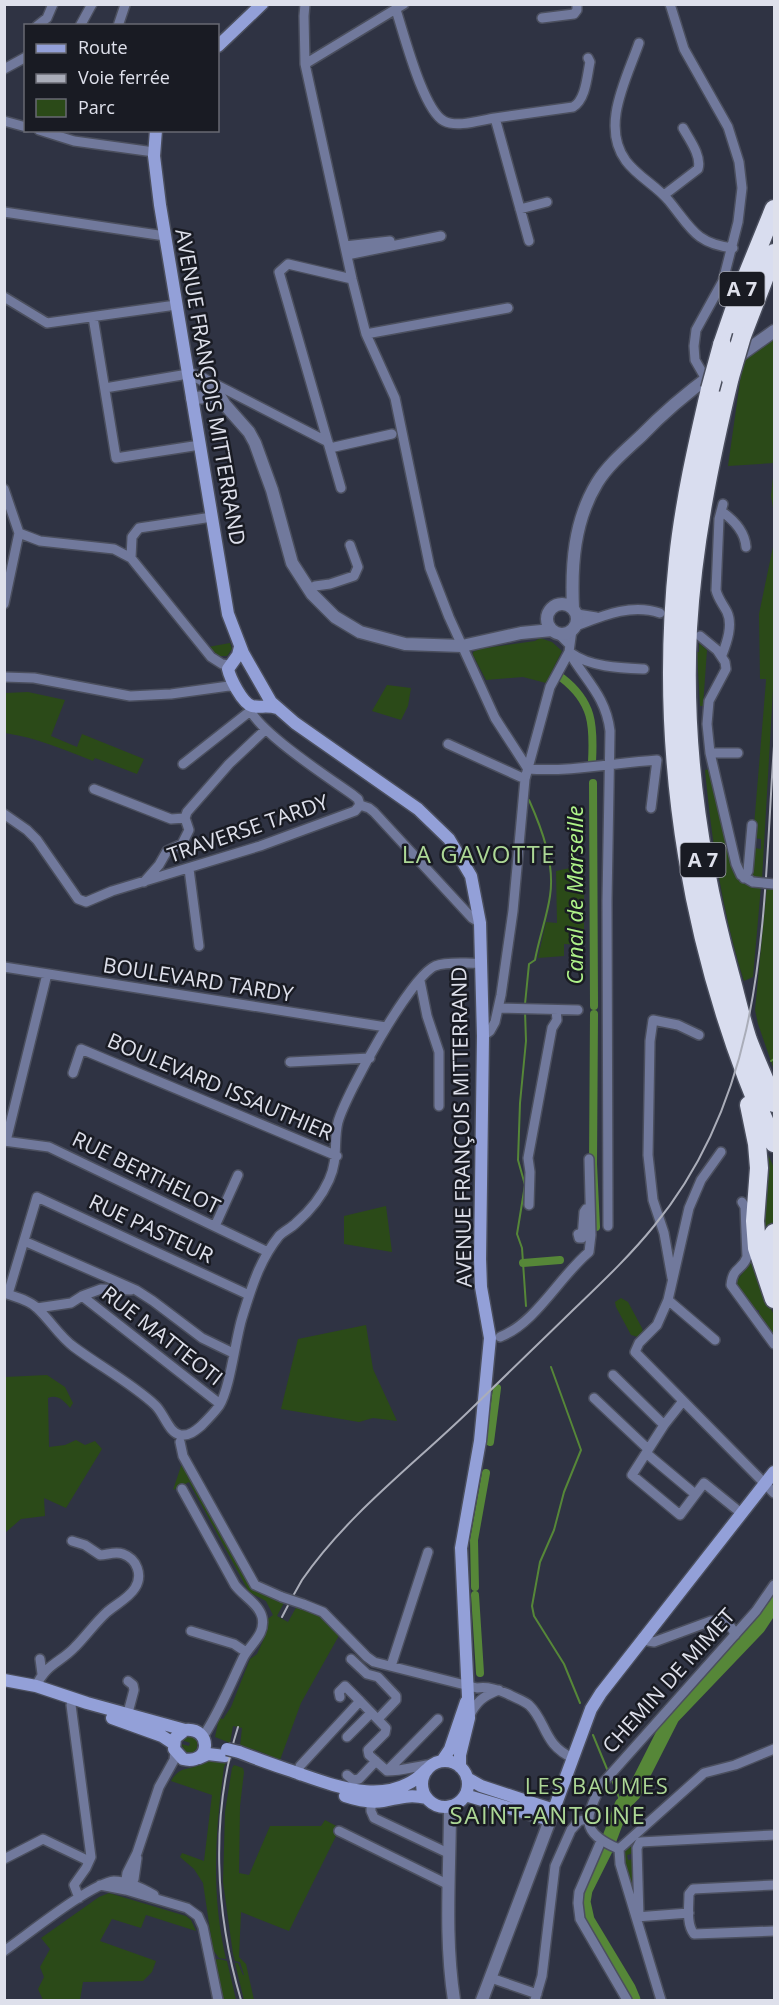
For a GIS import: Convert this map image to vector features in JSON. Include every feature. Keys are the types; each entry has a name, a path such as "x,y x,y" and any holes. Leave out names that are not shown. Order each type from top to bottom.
{"highway":[{"name":"A 7","path":"774,209 741,290 708,384 678,558 673,627 672,720 680,809 694,894 708,955 744,1072 774,1143"},
{"name":"A 7","path":"774,253 742,336 730,378 708,478 694,560 688,629 688,699 695,804 708,889 748,1038 774,1103"},
{"path":"736,1048 757,1144 759,1168 756,1238 759,1258 771,1291"},
{"path":"759,1066 774,1095"},
{"path":"771,1291 767,1250 774,1233"}],"main road":[{"path":"219,45 262,4"},
{"name":"AVENUE FRANÇOIS MITTERRAND","path":"156,132 154,152 165,236 230,622 247,661 256,705 278,708 295,723 418,809 441,830 458,852 471,876 480,923 483,1036 480,1259 481,1287 490,1338 480,1441 461,1548 469,1718 460,1755 463,1773"},
{"path":"240,647 228,673 236,688 256,705"},
{"path":"231,663 241,659 247,661"},
{"path":"552,1815 591,1709 601,1693 774,1472"},
{"path":"4,1680 39,1680 73,1702"},
{"path":"4,1687 73,1702 126,1718 185,1730"},
{"path":"126,1718 162,1736 183,1759 193,1759 208,1754 232,1754 344,1789 367,1792 401,1787 418,1779 450,1749 468,1690"},
{"path":"175,1748 179,1733 191,1729 232,1754 340,1795 371,1801 410,1795 426,1798 437,1806 456,1804 465,1795"},
{"path":"193,1759 204,1750 204,1738"},
{"path":"434,1765 454,1764 482,1786 552,1815"},
{"path":"426,1798 422,1784 434,1765"},
{"path":"463,1773 465,1795"},
{"path":"465,1795 552,1815"}],"street":[{"path":"40,24 47,18 53,4"},
{"path":"81,24 92,4"},
{"path":"305,4 303,16 305,64 346,251 366,334 395,398 430,568 449,617 495,718 527,774"},
{"path":"542,18 574,14 578,4"},
{"path":"670,4 684,50 728,127 739,162 742,188 733,248 723,281 696,330 695,360 708,384"},
{"path":"119,24 124,5"},
{"path":"305,64 400,7 426,99 435,114 445,122 458,123 578,105 590,62 588,58"},
{"path":"639,43 615,119 616,142 626,160 646,182 664,195 701,239 717,246 733,248"},
{"path":"4,69 24,58"},
{"path":"495,118 529,241"},
{"path":"4,121 24,126"},
{"path":"664,195 700,165 699,158 683,128"},
{"path":"46,132 79,141 154,152"},
{"path":"79,141 82,132"},
{"path":"520,210 547,202"},
{"path":"4,212 165,236"},
{"path":"346,251 436,234"},
{"path":"303,262 352,276"},
{"path":"341,488 279,272 288,264 352,276"},
{"path":"4,297 47,323 176,305"},
{"path":"366,334 508,308"},
{"path":"93,317 116,458 200,445"},
{"path":"644,669 584,660 569,648 547,618 548,612 558,604 567,588 579,528 598,482 614,462 683,395 708,384 774,331"},
{"path":"105,388 188,374 203,378 211,391 249,432 255,443 272,490 286,548 299,574 312,594 335,617 360,632 405,644 462,646 521,633 556,632 574,620 633,609 660,612"},
{"path":"192,398 211,391 217,385 329,445 392,434"},
{"path":"4,489 19,533 4,604"},
{"path":"722,655 728,639 729,617 718,599 716,590 722,508 742,532 746,548"},
{"path":"131,558 132,537 139,528 212,517"},
{"path":"283,530 318,591 340,611 383,638"},
{"path":"19,533 40,541 114,549 131,558 211,657 222,664 231,663"},
{"path":"299,574 316,594 330,584 354,576 358,567 350,545"},
{"path":"483,1036 490,1031 495,1022 498,1008 513,911 527,774 550,687 569,648 574,620 572,572"},
{"path":"558,604 563,604 574,620"},
{"path":"521,633 547,618"},
{"path":"700,636 722,655 726,669 709,701 707,711 710,753 731,847 738,869 749,880 774,884"},
{"path":"569,648 578,668 592,684 604,706 610,731 607,901 609,1226"},
{"path":"4,677 34,678 130,696 171,694 229,686 236,688"},
{"path":"256,705 256,720 265,730 353,795 360,805 374,812 472,918 480,923"},
{"path":"183,764 256,705"},
{"path":"144,882 167,852 182,843 189,830 185,818 187,812 229,764 265,730"},
{"path":"448,744 527,774 547,770 657,760 651,808"},
{"path":"710,753 738,753"},
{"path":"94,789 171,819 185,818"},
{"name":"TRAVERSE TARDY","path":"4,814 37,840 81,901 86,902 112,891 189,869 344,816 358,810 360,805"},
{"path":"749,880 752,825"},
{"path":"189,869 200,946"},
{"path":"178,1438 196,1431 220,1404 255,1275 281,1234 318,1202 337,1156 338,1124 399,1005 435,966 480,963"},
{"name":"BOULEVARD TARDY","path":"4,967 386,1027"},
{"path":"5,1141 47,974"},
{"path":"420,981 427,1016 439,1052 439,1106"},
{"path":"498,1008 578,1010"},
{"path":"529,1205 528,1158 552,1028 557,1020 556,1010"},
{"path":"673,1280 664,1233 654,1200 648,1155 650,1041 653,1020 678,1025 699,1035"},
{"name":"BOULEVARD ISSAUTHIER","path":"73,1074 81,1048 337,1156"},
{"path":"290,1062 370,1058"},
{"name":"RUE BERTHELOT","path":"5,1141 50,1147 268,1252"},
{"path":"721,1152 701,1180 693,1197 668,1300 657,1325 639,1343 635,1352 774,1493"},
{"path":"500,1337 527,1320 571,1268 589,1252 591,1235 589,1159"},
{"path":"215,1226 238,1175"},
{"name":"RUE PASTEUR","path":"24,1241 37,1197 249,1295"},
{"path":"742,1203 745,1207 747,1257 733,1273 731,1285 774,1344"},
{"path":"578,1234 579,1238 582,1238 584,1212 586,1209 590,1211"},
{"path":"233,1353 202,1338 136,1290 24,1241 6,1293 37,1308 57,1332 73,1346 160,1409 178,1438 183,1456 255,1586 323,1612 371,1660 468,1690 499,1690 528,1704 554,1745 573,1758"},
{"path":"37,1308 71,1303 101,1289 136,1290"},
{"name":"RUE MATTEOTI","path":"82,1296 220,1404"},
{"path":"668,1300 715,1340"},
{"path":"613,1375 664,1425"},
{"path":"594,1398 647,1451 695,1494"},
{"path":"683,1401 664,1425 632,1475 680,1515 704,1483 741,1513"},
{"path":"182,1489 241,1593 258,1608 262,1616 262,1627 256,1642 246,1652 233,1678 228,1695 204,1738"},
{"path":"39,1680 52,1664 74,1650 105,1614 133,1591 139,1578 137,1567 124,1554 99,1555 86,1545 72,1541"},
{"path":"391,1666 428,1552"},
{"name":"CHEMIN DE MIMET","path":"536,1997 542,1976 555,1866 571,1830 579,1821 587,1819 588,1811 601,1785 610,1774 756,1611 774,1585"},
{"path":"644,1637 654,1642 711,1620 728,1623 735,1635"},
{"path":"191,1631 234,1644 246,1652"},
{"path":"39,1680 40,1659"},
{"path":"347,1737 395,1702 396,1696 378,1677 367,1674 351,1659"},
{"path":"126,1718 134,1690 133,1685 128,1681"},
{"path":"376,1684 395,1702"},
{"path":"340,1697 339,1692 345,1686 386,1728 385,1734 368,1750 369,1755 387,1772 398,1772 408,1767 434,1765"},
{"path":"469,1718 477,1702 485,1695 499,1690"},
{"path":"300,1766 360,1701"},
{"path":"73,1702 91,1857 73,1888 79,1898"},
{"path":"387,1772 438,1719"},
{"path":"128,1886 127,1873 137,1853 175,1748"},
{"path":"627,2001 580,1919 579,1892 610,1845 704,1773 735,1765 774,1749"},
{"path":"167,1774 193,1759"},
{"path":"347,1775 353,1780 359,1779 376,1761"},
{"path":"371,1801 374,1818 450,1854"},
{"path":"450,1806 450,1854 447,1884 448,1956 453,2001"},
{"path":"482,2001 552,1815"},
{"path":"587,1819 591,1830 610,1845 620,1864 638,1917 661,2001"},
{"path":"339,1831 447,1884"},
{"path":"638,1917 637,1848 640,1842 774,1835"},
{"path":"4,1859 43,1839 89,1861"},
{"path":"4,1952 79,1898 100,1885 115,1881 187,1908 198,1916 218,2001"},
{"path":"774,1885 693,1889 689,1894 691,1932 694,1934 774,1931"},
{"path":"638,1917 689,1913"},
{"path":"491,1978 536,1997"}],"green space":[{"path":"774,339 774,463 728,466 742,367 747,357"},
{"path":"774,468 774,514 771,496"},
{"path":"774,542 774,672 762,879 751,876 755,848 761,849 761,839 753,838 766,681 766,679 760,679 759,614"},
{"path":"540,638 552,642 562,651 546,683 523,677 486,680 473,655 473,652 479,649 535,641"},
{"path":"230,643 232,649 227,656 217,656 208,647"},
{"path":"699,643 707,650 703,706 700,706 697,652 699,652"},
{"path":"387,685 411,688 408,706 401,720 372,711"},
{"path":"28,692 65,700 51,736 77,747 82,734 144,759 137,774 95,758 93,761 39,741 5,733 5,693"},
{"path":"709,769 733,871 743,882 761,886 753,977 744,981 719,876 705,770"},
{"path":"584,865 584,945 564,944 564,956 538,958 546,922 557,923 556,871"},
{"path":"767,886 774,887 774,1070 755,1010"},
{"path":"742,1098 749,1119 764,1295 774,1315 774,1340 759,1319 759,1310 751,1310 734,1284 749,1265 747,1237 750,1161"},
{"path":"765,1148 774,1168 774,1227 764,1234 760,1218"},
{"path":"386,1206 392,1252 344,1244 344,1216"},
{"path":"621,1298 628,1302 642,1328 643,1332 638,1337 631,1335 616,1307 615,1302"},
{"path":"366,1325 373,1369 397,1421 373,1418 359,1422 281,1409 298,1339"},
{"path":"47,1375 65,1387 73,1403 70,1408 58,1398 48,1398 49,1447 65,1445 76,1440 85,1445 95,1441 102,1449 66,1508 44,1498 45,1516 21,1519 5,1533 5,1377"},
{"path":"183,1460 253,1588 286,1599 277,1616 288,1622 298,1604 320,1614 341,1632 301,1703 280,1760 240,1746 242,1728 233,1726 230,1743 215,1737 219,1718 223,1719 231,1707 250,1659 257,1654 266,1634 266,1620 273,1615 266,1601 249,1592 189,1482 173,1490"},
{"path":"192,1736 197,1740 197,1748 193,1753 186,1752 181,1744 189,1746 190,1743 182,1740"},
{"path":"217,1759 226,1763 218,1815 216,1887 226,1959 219,1958 213,1950 203,1883 194,1869 180,1857 182,1853 204,1861 212,1795 171,1781 180,1771"},
{"path":"234,1765 243,1768 244,1772 240,1806 239,1873 249,1875 270,1826 321,1826 325,1820 340,1828 289,1931 241,1912 239,1957 246,1964 254,2000 244,2000 235,1963 238,1963 244,1975 240,1962 235,1961 233,1954 223,1882 225,1812"},
{"path":"633,1845 631,1854 627,1855 628,1860 633,1859 637,1908 623,1861 625,1852"},
{"path":"109,1893 186,1916 191,1920 196,1931 146,1915 141,1928 112,1919 100,1941 156,1961 152,1972 143,1981 83,1982 80,2000 43,2000 38,1989 44,1977 40,1967 50,1949 41,1938 99,1897"},
{"path":"214,1960 227,1961 236,2000 224,2000"}],"waterway":[{"name":"Canal de Marseille","path":"562,678 586,705 592,725 592,762"},
{"name":"Canal de Marseille","path":"593,783 594,1006"},
{"path":"525,1004 529,964 535,960 549,904 551,884 546,847 529,800"},
{"path":"525,1011 526,1041 520,1103 518,1160 525,1185 517,1234 522,1248 526,1306"},
{"name":"Canal de Marseille","path":"594,1014 593,1164 596,1227"},
{"path":"523,1263 560,1260"},
{"path":"551,1367 581,1450 564,1492 554,1530 540,1562 532,1606 534,1616 564,1664 580,1703"},
{"path":"490,1442 497,1388"},
{"path":"475,1587 474,1540 486,1473"},
{"path":"475,1595 480,1673"},
{"path":"633,2000 587,1920 583,1902 585,1890 606,1848 622,1805 633,1794 672,1717 758,1627 774,1603"},
{"path":"593,1735 607,1769"},
{"path":"612,1780 622,1805"}],"railway":[{"path":"282,1617 302,1580 339,1534 614,1271 654,1226 692,1172 720,1116 739,1057 753,997 761,936 774,746"},
{"path":"238,1727 223,1795 219,1864 226,1933 241,2000"}],"district":[{"name":"LA GAVOTTE","path":"479,855"},
{"name":"LES BAUMES","path":"597,1786"},
{"name":"SAINT-ANTOINE","path":"548,1816"}]}
